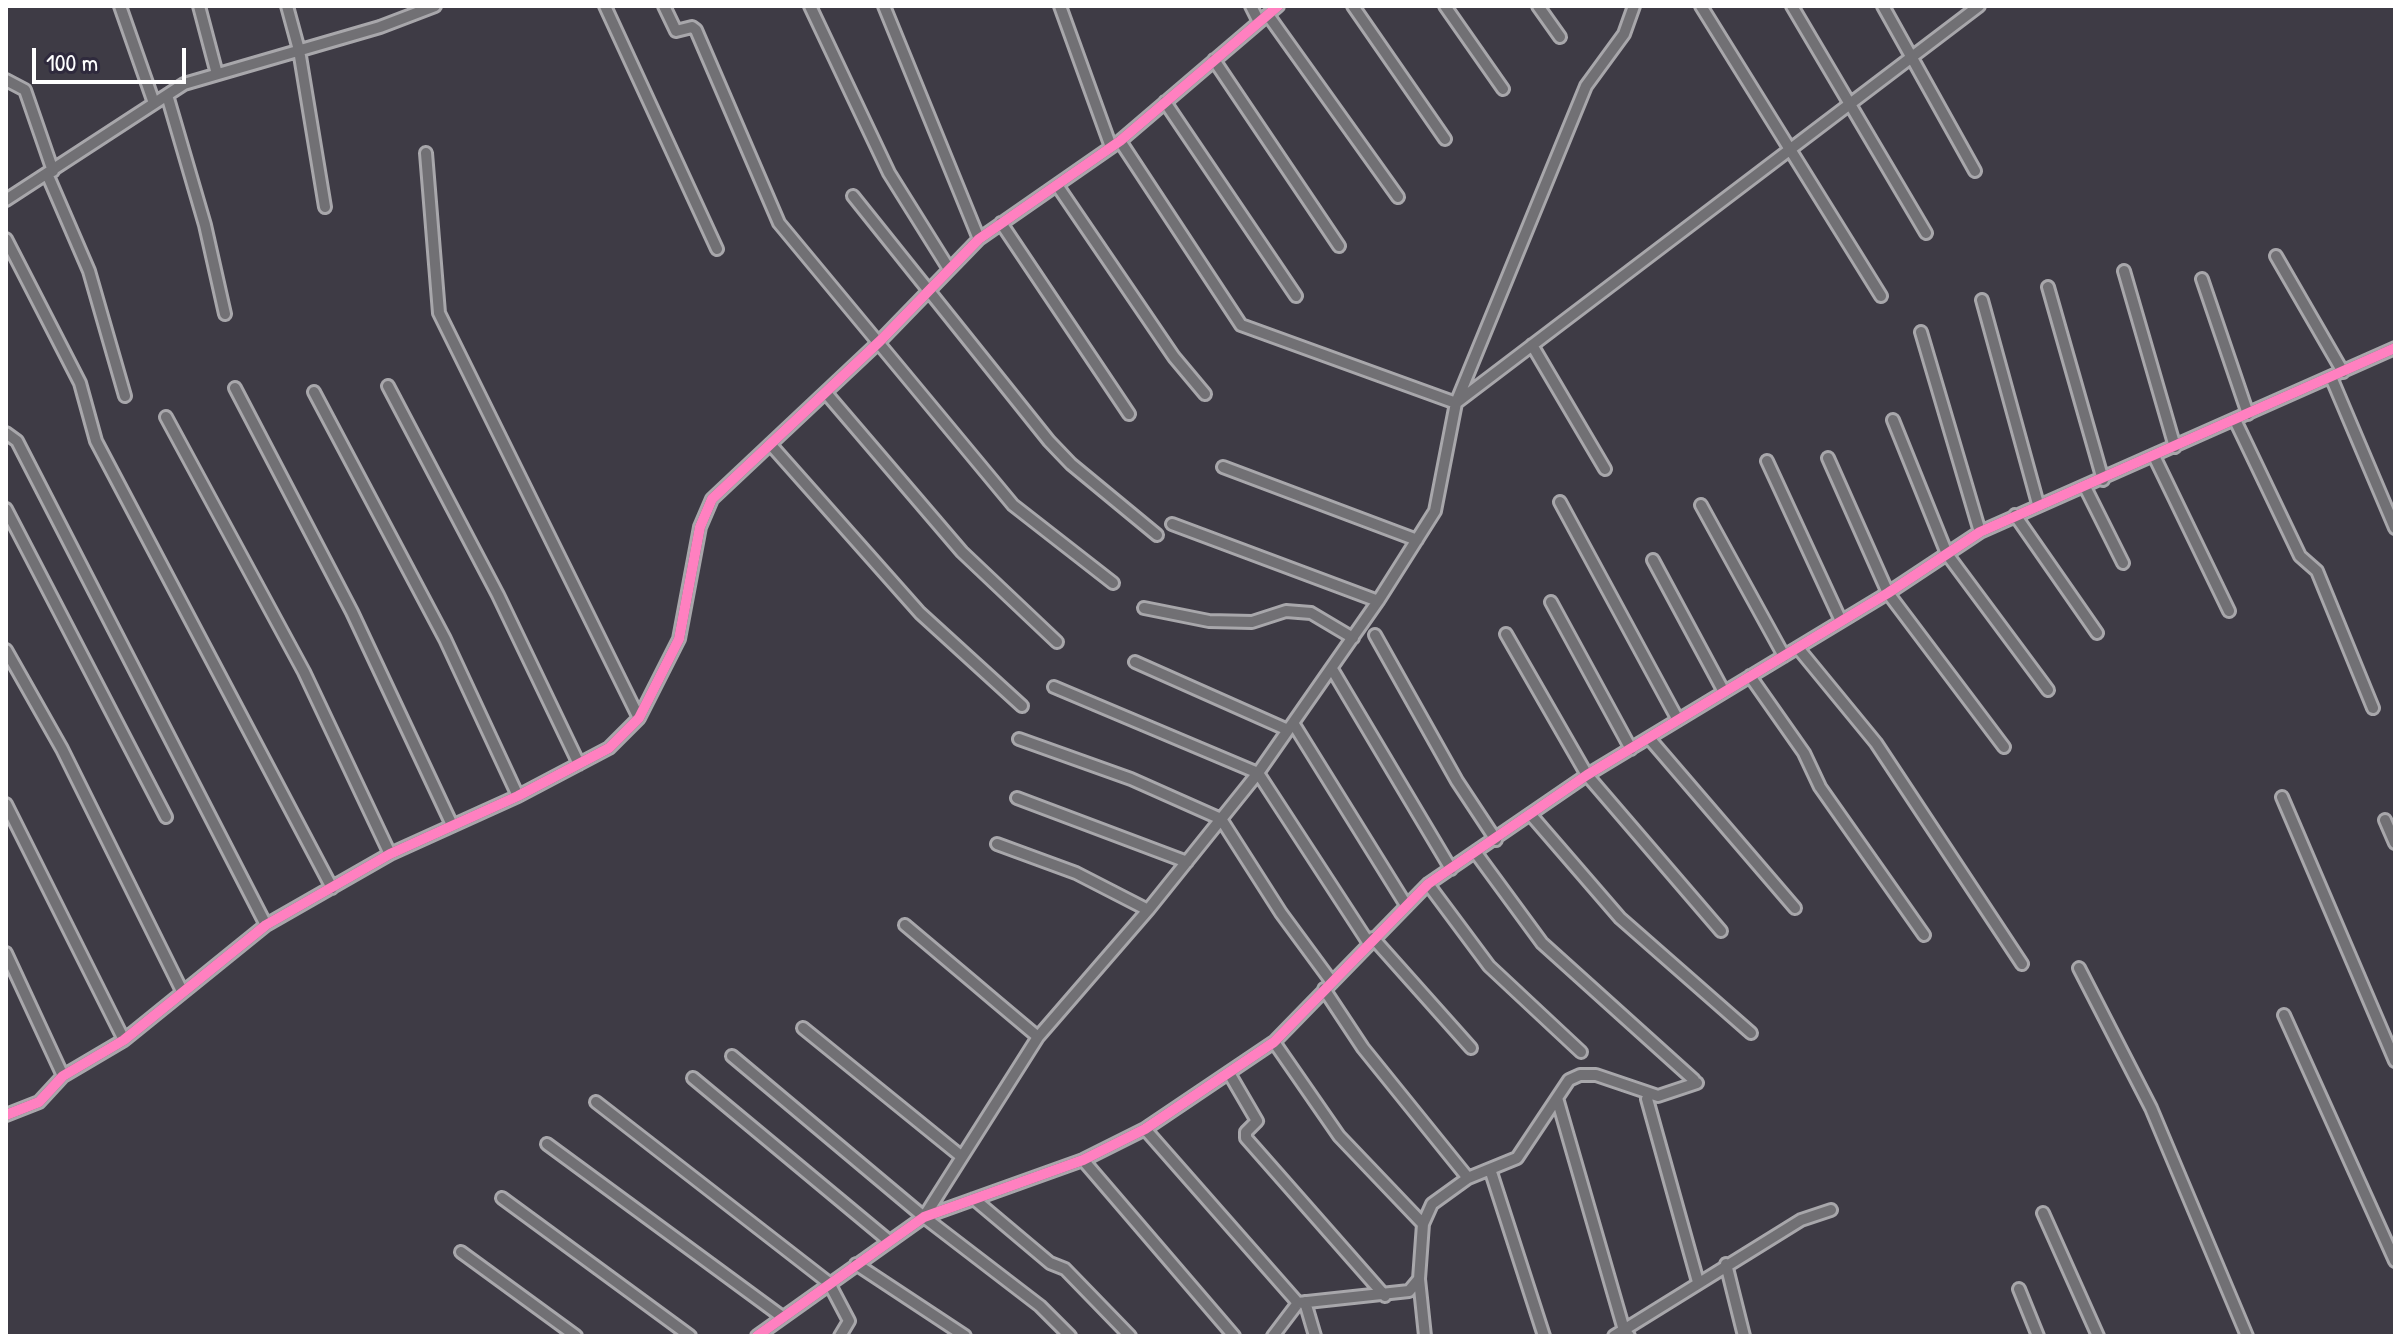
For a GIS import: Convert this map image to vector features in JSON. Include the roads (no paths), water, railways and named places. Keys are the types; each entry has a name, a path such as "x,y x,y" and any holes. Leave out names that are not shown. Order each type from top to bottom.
{"street":[{"path":"120,6 154,103"},
{"path":"199,6 217,74"},
{"path":"287,6 299,50 325,207"},
{"path":"6,200 184,84 380,27 435,6"},
{"path":"605,6 717,249"},
{"path":"664,6 676,31 692,27 696,30 779,223 1013,505 1113,583"},
{"path":"810,6 889,173 949,269"},
{"path":"884,6 979,239"},
{"path":"1060,6 1116,144 1241,325 1456,403"},
{"path":"1251,6 1264,18 1398,197"},
{"path":"6,1115 39,1102 63,1076 124,1040 266,925 390,854 518,796 609,748 639,718 679,639 705,508 880,341 979,239 1116,144 1278,6"},
{"path":"1353,6 1445,139"},
{"path":"1445,6 1503,89"},
{"path":"1538,6 1560,37"},
{"path":"924,1217 1038,1037 1148,910 1258,773 1378,601 1435,511 1456,403 1586,86 1624,34 1634,6"},
{"path":"1701,6 1881,296"},
{"path":"1792,6 1926,233"},
{"path":"1883,6 1975,171"},
{"path":"1456,403 1979,6"},
{"path":"1214,60 1339,246"},
{"path":"6,80 25,90 51,173 89,271 125,396"},
{"path":"167,95 205,225 225,314"},
{"path":"1165,102 1296,296"},
{"path":"426,153 439,313 639,718"},
{"path":"1057,185 1174,357 1205,394"},
{"path":"853,196 1049,441 1071,464 1157,535"},
{"path":"1001,223 1129,414"},
{"path":"6,239 80,383 96,441 332,888"},
{"path":"2276,256 2343,372"},
{"path":"2124,271 2175,447"},
{"path":"2202,279 2248,414"},
{"path":"2048,287 2103,480"},
{"path":"1982,300 2038,504"},
{"path":"1921,332 1980,532"},
{"path":"1532,345 1605,469"},
{"path":"757,1336 924,1217 1083,1160 1145,1129 1274,1042 1370,940 1428,884 1587,775 1888,593 1980,532 2395,348"},
{"path":"2331,377 2395,528"},
{"path":"388,386 498,595 579,764"},
{"path":"235,388 352,612 452,825"},
{"path":"314,392 445,639 518,796"},
{"path":"826,393 962,552 1057,642"},
{"path":"166,417 304,672 390,854"},
{"path":"1893,420 1947,554 2048,690"},
{"path":"2235,420 2300,556 2317,571 2373,708"},
{"path":"6,433 17,441 266,925"},
{"path":"771,445 920,613 1022,706"},
{"path":"2154,456 2229,611"},
{"path":"1828,458 1888,593 2004,747"},
{"path":"1767,461 1841,621"},
{"path":"1223,467 1417,540"},
{"path":"2085,487 2123,563"},
{"path":"1560,502 1678,720"},
{"path":"1701,505 1784,656"},
{"path":"6,509 166,817"},
{"path":"2015,515 2097,633"},
{"path":"1172,524 1378,601"},
{"path":"1653,560 1724,692"},
{"path":"1551,602 1631,749"},
{"path":"1144,608 1209,621 1238,622 1252,622 1286,611 1311,613 1353,638"},
{"path":"1506,634 1587,775 1721,931"},
{"path":"1375,635 1457,781 1496,840"},
{"path":"1798,648 1876,743 2022,964"},
{"path":"6,650 62,749 182,991"},
{"path":"1135,662 1291,726 1406,905"},
{"path":"1332,669 1451,869"},
{"path":"1750,676 1804,753 1820,787 1924,935"},
{"path":"1054,687 1258,773 1370,940 1471,1048"},
{"path":"1649,738 1795,908"},
{"path":"1019,739 1131,779 1221,819 1328,985 1363,1048 1468,1178"},
{"path":"2282,797 2395,1061"},
{"path":"1017,798 1187,862"},
{"path":"6,804 124,1040"},
{"path":"1531,815 1620,918 1751,1033"},
{"path":"2385,820 2395,843"},
{"path":"997,844 1076,873 1148,910"},
{"path":"1425,1336 1419,1279 1423,1224 1432,1204 1468,1178 1517,1158 1569,1080 1580,1075 1596,1075 1658,1096 1695,1082 1542,943 1476,853"},
{"path":"1428,884 1489,966 1581,1052"},
{"path":"905,925 1038,1037"},
{"path":"6,953 63,1076"},
{"path":"2079,968 2151,1108 2247,1336"},
{"path":"2284,1015 2395,1261"},
{"path":"803,1028 962,1157"},
{"path":"1274,1042 1339,1136 1423,1224"},
{"path":"732,1056 924,1217 1040,1306 1070,1336"},
{"path":"1229,1073 1257,1121 1246,1132 1246,1138 1385,1296"},
{"path":"693,1078 889,1241"},
{"path":"1557,1098 1622,1334 1726,1264 1801,1220 1831,1210"},
{"path":"1647,1099 1698,1282"},
{"path":"596,1102 829,1283 849,1321 840,1336"},
{"path":"1145,1129 1302,1303 1315,1336"},
{"path":"547,1144 781,1316"},
{"path":"1083,1160 1234,1336"},
{"path":"1490,1169 1544,1336"},
{"path":"502,1198 690,1336"},
{"path":"974,1199 1050,1263 1065,1269 1130,1336"},
{"path":"2043,1213 2098,1336"},
{"path":"461,1252 576,1336"},
{"path":"856,1264 965,1336"},
{"path":"1726,1264 1744,1336"},
{"path":"1273,1336 1302,1303 1385,1296 1409,1291 1419,1279"},
{"path":"2019,1289 2038,1336"}]}
